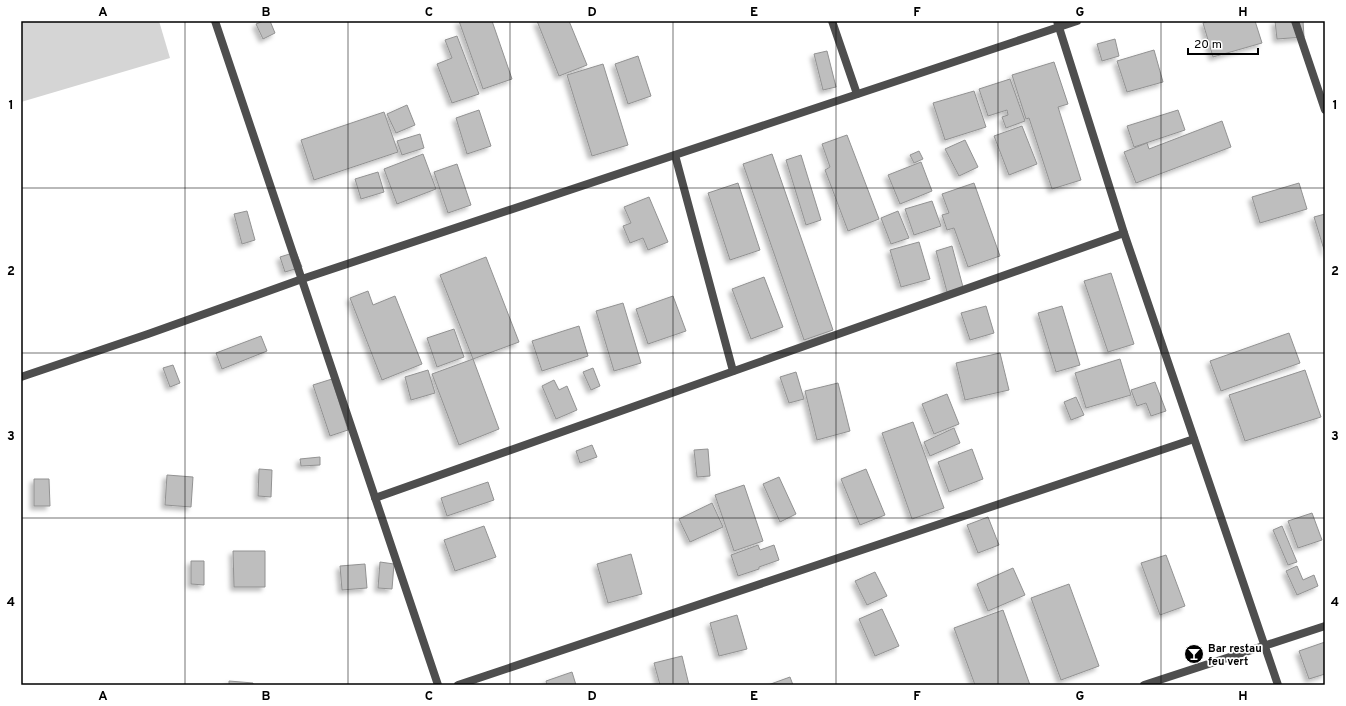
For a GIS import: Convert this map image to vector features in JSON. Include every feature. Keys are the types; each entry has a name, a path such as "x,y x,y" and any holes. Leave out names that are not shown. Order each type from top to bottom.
{"street":[{"path":"214,21 438,685"},
{"path":"832,21 857,94"},
{"path":"21,377 302,280 857,94 1058,24 1077,21"},
{"path":"1295,21 1325,110"},
{"path":"1058,24 1124,232 1278,685"},
{"path":"675,155 733,371"},
{"path":"375,498 1124,232"},
{"path":"458,685 1194,439"},
{"path":"1144,685 1325,626"}],"shaded area":[{"path":"21,21 159,21 170,58 21,102"}],"building":[{"path":"263,21 270,21 275,33 263,39 256,24"},
{"path":"459,21 492,21 512,79 483,89"},
{"path":"537,21 569,21 587,65 559,76"},
{"path":"1209,21 1255,21 1262,43 1213,57 1203,23"},
{"path":"1275,21 1303,21 1304,37 1277,39"},
{"path":"457,36 479,94 452,103 437,64 452,58 445,40"},
{"path":"1115,39 1119,56 1102,61 1097,44"},
{"path":"1154,50 1163,82 1127,92 1117,61"},
{"path":"827,51 836,87 823,90 814,54"},
{"path":"638,56 651,96 628,104 615,64"},
{"path":"1054,62 1068,104 1058,107 1081,180 1052,189 1029,118 1026,119 1012,75"},
{"path":"603,64 628,145 592,156 567,75"},
{"path":"1010,79 1025,121 1006,128 1002,117 1008,115 1007,110 988,116 979,89"},
{"path":"974,91 986,127 945,140 933,103"},
{"path":"407,105 415,125 396,133 387,114"},
{"path":"479,110 491,146 467,154 456,118"},
{"path":"1178,110 1185,130 1134,147 1127,126"},
{"path":"384,112 398,152 314,180 301,140"},
{"path":"1222,121 1231,147 1136,183 1124,152 1147,143 1149,149"},
{"path":"1022,126 1037,164 1009,175 994,136"},
{"path":"420,134 424,148 402,155 397,141"},
{"path":"847,135 879,219 848,231 825,170 830,167 822,144"},
{"path":"965,140 978,167 959,176 945,149"},
{"path":"919,151 923,159 914,163 910,155"},
{"path":"423,154 436,189 397,204 384,169"},
{"path":"772,154 833,330 804,340 743,164"},
{"path":"801,155 821,220 806,225 786,160"},
{"path":"921,162 932,191 900,204 888,175"},
{"path":"457,164 471,205 448,213 434,172"},
{"path":"378,172 384,192 361,199 355,179"},
{"path":"738,183 760,250 730,260 708,193"},
{"path":"974,183 1000,256 968,267 954,228 947,230 942,215 949,213 942,194"},
{"path":"1299,183 1307,209 1260,223 1252,197"},
{"path":"649,197 668,242 648,250 643,238 630,243 623,226 631,223 624,207"},
{"path":"932,201 941,226 914,235 905,209"},
{"path":"247,211 255,240 242,244 234,214"},
{"path":"898,211 909,238 891,244 881,218"},
{"path":"1325,214 1325,253 1314,217"},
{"path":"919,242 930,279 901,287 890,250"},
{"path":"952,246 963,287 947,292 936,251"},
{"path":"296,252 302,267 285,272 280,257"},
{"path":"486,257 519,342 473,359 440,275"},
{"path":"1111,273 1134,344 1108,352 1084,281"},
{"path":"764,277 783,327 751,339 732,289"},
{"path":"368,291 373,305 395,296 422,364 382,380 350,298"},
{"path":"673,296 686,331 648,344 636,309"},
{"path":"623,303 641,363 614,371 596,311"},
{"path":"986,306 994,333 970,340 961,313"},
{"path":"1062,306 1080,365 1056,372 1038,313"},
{"path":"579,326 588,356 542,371 532,341"},
{"path":"454,329 464,357 437,367 427,338"},
{"path":"1289,333 1300,363 1221,391 1210,361"},
{"path":"261,336 267,351 222,369 216,353"},
{"path":"1000,353 1009,390 965,400 956,363"},
{"path":"473,359 499,429 459,445 432,374"},
{"path":"1120,359 1131,395 1086,408 1075,373"},
{"path":"173,365 180,383 170,387 163,368"},
{"path":"593,368 600,386 591,390 583,372"},
{"path":"428,370 435,393 411,400 405,377"},
{"path":"1305,370 1321,417 1245,441 1229,395"},
{"path":"796,372 804,399 789,403 780,377"},
{"path":"332,379 348,430 330,436 313,385"},
{"path":"554,380 559,390 567,386 577,410 556,419 542,386"},
{"path":"1155,382 1166,411 1151,416 1146,403 1137,406 1131,390"},
{"path":"838,383 850,431 817,440 805,391"},
{"path":"947,394 959,424 934,434 922,404"},
{"path":"1076,397 1084,415 1071,420 1064,402"},
{"path":"913,422 944,508 912,519 882,433"},
{"path":"954,428 960,443 930,456 924,442"},
{"path":"592,445 597,457 580,463 576,451"},
{"path":"708,449 710,476 697,477 694,450"},
{"path":"972,449 983,479 949,492 938,462"},
{"path":"320,457 320,465 301,466 300,459"},
{"path":"259,469 272,470 271,497 258,496"},
{"path":"866,469 885,515 860,525 841,479"},
{"path":"167,475 193,477 191,507 165,505"},
{"path":"779,477 796,514 780,522 763,484"},
{"path":"34,479 49,479 50,506 34,506"},
{"path":"488,482 494,500 447,516 441,498"},
{"path":"744,485 763,541 734,551 715,495"},
{"path":"712,503 723,527 690,542 679,519"},
{"path":"1312,513 1322,540 1298,548 1288,521"},
{"path":"988,517 999,545 978,553 967,525"},
{"path":"484,526 496,557 455,571 444,540"},
{"path":"1282,526 1297,562 1288,565 1273,530"},
{"path":"758,545 760,550 774,545 779,560 738,576 731,555"},
{"path":"233,551 265,551 265,587 234,587"},
{"path":"631,554 642,594 608,603 597,564"},
{"path":"1166,555 1185,606 1160,615 1141,563"},
{"path":"191,561 204,561 204,585 191,584"},
{"path":"380,562 394,564 392,589 378,588"},
{"path":"365,564 367,588 342,590 340,566"},
{"path":"1297,566 1303,580 1314,575 1318,586 1297,595 1286,571"},
{"path":"1013,568 1025,595 988,611 977,584"},
{"path":"875,572 887,596 867,605 855,581"},
{"path":"1069,584 1099,666 1061,680 1031,598"},
{"path":"882,609 899,646 875,656 859,619"},
{"path":"1003,610 1030,685 975,685 954,628"},
{"path":"737,615 747,649 719,656 710,623"},
{"path":"1325,642 1325,674 1309,679 1299,651"},
{"path":"682,656 689,685 660,685 654,663"},
{"path":"572,672 576,685 547,685 546,681"},
{"path":"790,677 793,685 768,685"},
{"path":"229,681 253,683 253,685 229,685"}],"place":[{"name":"Bar restau feu vert","path":"1194,654"}]}
